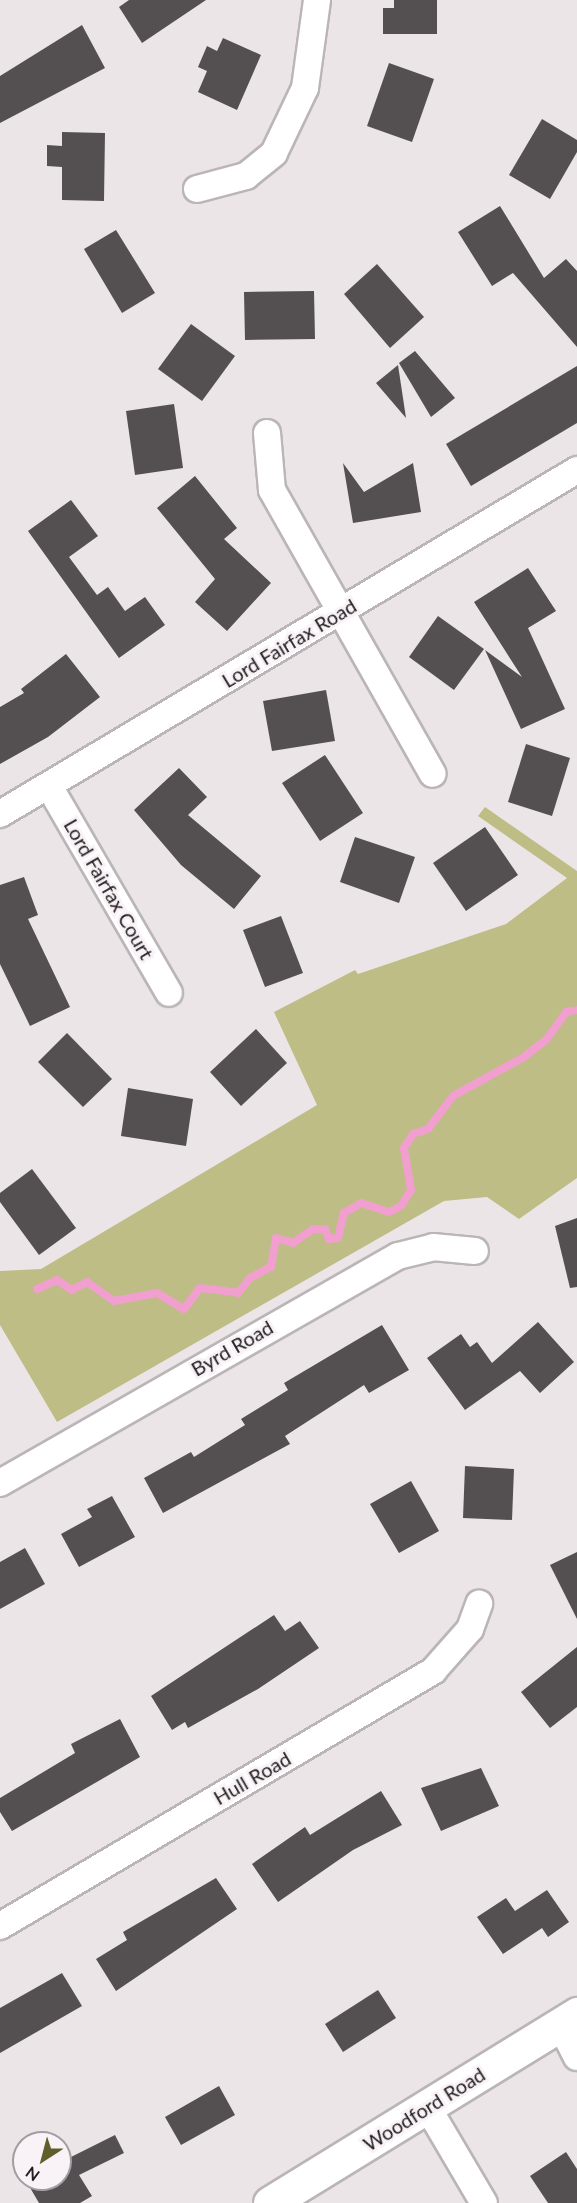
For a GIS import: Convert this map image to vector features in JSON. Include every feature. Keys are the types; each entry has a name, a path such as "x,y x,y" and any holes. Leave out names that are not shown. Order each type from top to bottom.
{"street":[{"path":"197,189 246,176 274,153 305,88 317,0"},
{"path":"267,433 272,490 339,614 433,774"},
{"name":"Lord Fairfax Road","path":"0,814 339,614 577,470"},
{"name":"Lord Fairfax Court","path":"49,786 169,993"},
{"name":"Byrd Road","path":"0,1483 398,1256 433,1247 475,1251"},
{"name":"Hull Road","path":"0,1926 433,1671 470,1629 479,1604"},
{"path":"569,2019 577,2057"},
{"name":"Woodford Road","path":"270,2203 428,2108 569,2019"},
{"path":"428,2108 484,2203"}],"shaded area":[{"path":"485,807 577,871 577,1178 519,1219 487,1197 444,1201 57,1422 0,1325 0,1271 41,1269 317,1105 274,1012 355,970 358,974 506,924 567,878 478,816"}],"building":[{"path":"129,0 206,0 142,43 119,7"},
{"path":"394,0 437,0 437,34 383,34 383,8 394,8"},
{"path":"82,25 105,68 0,123 0,76"},
{"path":"223,38 261,55 237,110 198,92 207,71 198,67 207,46 217,51"},
{"path":"389,63 434,79 412,142 367,126"},
{"path":"542,119 577,140 577,152 550,199 509,175"},
{"path":"62,132 105,133 104,201 62,200 62,167 47,166 47,145 62,146"},
{"path":"500,206 544,278 566,259 577,271 577,347 513,273 492,286 458,232"},
{"path":"116,230 155,293 122,313 84,249"},
{"path":"377,264 424,317 390,348 344,294"},
{"path":"314,291 315,339 245,340 244,292"},
{"path":"191,324 235,356 202,401 158,369"},
{"path":"415,351 455,398 431,417 399,363"},
{"path":"398,365 406,418 376,383"},
{"path":"577,366 577,423 471,486 446,444"},
{"path":"174,404 183,468 135,475 126,411"},
{"path":"343,463 364,492 413,463 421,512 353,523"},
{"path":"195,476 237,528 224,539 271,583 227,631 195,602 215,579 157,508"},
{"path":"71,500 98,536 69,557 97,595 108,587 125,611 145,597 165,625 119,658 28,531"},
{"path":"528,568 556,611 528,628 565,709 521,729 485,650 522,677 474,602"},
{"path":"438,616 484,649 454,690 409,657"},
{"path":"66,654 100,697 48,737 0,764 0,707 24,693 21,689"},
{"path":"326,690 335,741 272,751 263,701"},
{"path":"526,744 570,758 552,816 508,802"},
{"path":"325,755 363,813 320,841 282,783"},
{"path":"179,768 207,797 188,815 261,876 234,909 181,865 134,810"},
{"path":"485,827 518,875 466,911 433,863"},
{"path":"355,837 415,857 399,903 340,882"},
{"path":"24,877 38,915 28,919 70,1007 30,1026 0,964 0,885"},
{"path":"281,916 303,973 265,987 243,930"},
{"path":"256,1029 287,1063 241,1106 210,1072"},
{"path":"67,1033 112,1079 83,1107 38,1062"},
{"path":"128,1088 193,1099 186,1146 121,1136"},
{"path":"32,1169 76,1228 39,1255 0,1202 0,1193"},
{"path":"577,1218 577,1287 570,1288 555,1226"},
{"path":"538,1322 574,1362 540,1393 520,1371 465,1410 427,1358 461,1334 470,1347 477,1342 492,1363"},
{"path":"382,1325 409,1370 369,1393 364,1385 285,1436 290,1444 163,1513 144,1478 191,1452 194,1457 245,1425 241,1419 288,1390 284,1383"},
{"path":"465,1466 514,1469 512,1520 463,1518"},
{"path":"411,1481 439,1531 399,1553 370,1504"},
{"path":"112,1496 135,1537 79,1567 61,1534 92,1517 87,1509"},
{"path":"25,1548 45,1584 0,1609 0,1562"},
{"path":"577,1552 577,1619 550,1565"},
{"path":"274,1615 285,1631 300,1621 319,1648 258,1689 188,1728 185,1722 172,1730 151,1696"},
{"path":"577,1647 577,1707 550,1728 521,1692"},
{"path":"120,1719 140,1757 12,1831 0,1812 0,1798 75,1753 71,1744"},
{"path":"481,1768 499,1806 441,1831 421,1788"},
{"path":"381,1791 402,1825 353,1850 278,1902 252,1864 305,1827 310,1835"},
{"path":"216,1878 237,1909 116,1991 96,1959 127,1940 123,1932"},
{"path":"547,1890 569,1922 548,1937 542,1928 503,1954 477,1917 506,1898 515,1911"},
{"path":"62,1973 82,2006 0,2053 0,2008"},
{"path":"378,1990 396,2018 343,2052 325,2024"},
{"path":"219,2086 235,2115 181,2145 165,2117"},
{"path":"115,2135 124,2153 79,2175 92,2196 80,2203 39,2203 32,2191 72,2191 72,2156"},
{"path":"566,2152 577,2169 577,2203 548,2203 530,2176"}],"waterway":[{"path":"37,1289 57,1280 72,1290 87,1282 114,1301 157,1293 184,1309 200,1288 238,1293 250,1278 271,1267 276,1238 293,1243 313,1229 325,1229 329,1239 338,1238 344,1213 361,1203 389,1212 401,1206 411,1190 404,1148 413,1134 428,1129 453,1096 524,1057 546,1040 566,1012 577,1010"}]}
